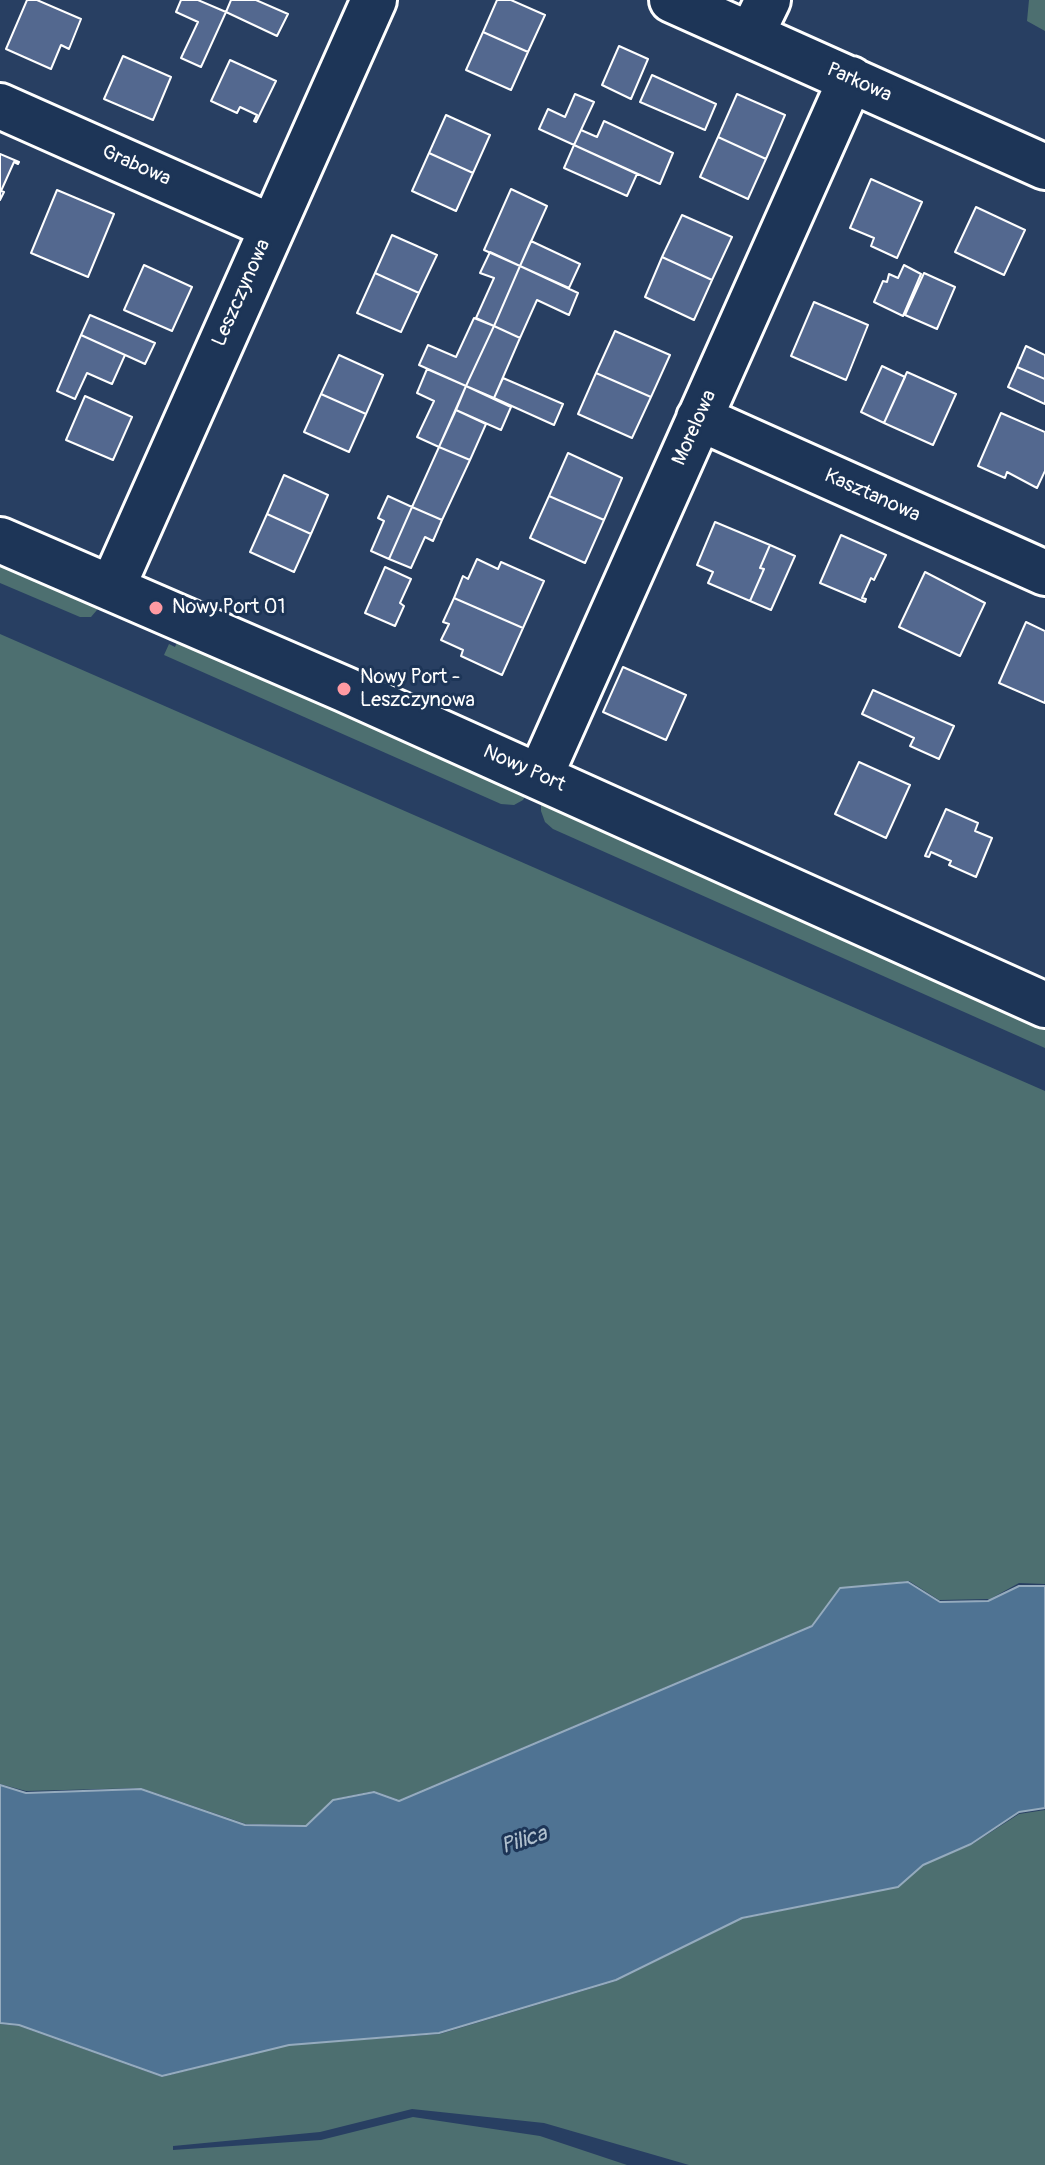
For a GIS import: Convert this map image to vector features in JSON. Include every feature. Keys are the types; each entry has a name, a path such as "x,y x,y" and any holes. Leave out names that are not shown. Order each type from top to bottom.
{"street":[{"name":"Leszczynowa","path":"112,588 374,0"},
{"name":"Parkowa","path":"672,0 760,18 851,79 1045,167"},
{"name":"Morelowa","path":"540,776 851,79"},
{"name":"Grabowa","path":"0,106 272,227"},
{"name":"Kasztanowa","path":"699,418 1045,573"},
{"name":"Nowy Port","path":"0,540 540,776 1045,1005"}],"green space":[{"path":"1029,0 1045,0 1045,31 1027,21"},
{"path":"0,560 102,604 91,617 80,617 0,583"},
{"path":"0,634 1045,1091 1045,1584 1019,1583 990,1599 939,1600 909,1581 840,1588 812,1625 399,1800 374,1791 334,1799 306,1825 246,1824 141,1788 26,1791 0,1784"},
{"path":"179,638 526,794 514,805 501,804 164,655 169,644 175,647"},
{"path":"541,800 1045,1026 1045,1048 553,829 545,822"},
{"path":"1045,1810 1045,2165 689,2165 544,2123 412,2109 320,2132 173,2146 173,2150 321,2140 413,2117 540,2136 627,2165 0,2165 0,2024 19,2026 162,2077 289,2045 440,2034 616,1981 741,1919 898,1887 923,1865 971,1845 1019,1814"}],"water":[{"name":"Pilica","path":"908,1582 940,1602 988,1601 1019,1586 1045,1586 1045,1808 1019,1812 971,1844 923,1865 898,1887 742,1918 616,1980 439,2033 289,2045 162,2076 19,2025 0,2023 0,1785 26,1793 141,1789 245,1825 306,1826 333,1800 374,1792 399,1801 812,1626 840,1588"}],"building":[{"path":"27,0 37,0 81,19 69,49 61,45 51,69 6,49"},
{"path":"181,0 198,0 226,12 201,67 181,58 198,22 176,12"},
{"path":"231,0 256,0 288,14 277,36 226,12"},
{"path":"497,0 511,0 545,15 528,52 483,32"},
{"path":"483,32 528,52 511,90 466,70"},
{"path":"619,46 648,59 631,99 602,85"},
{"path":"123,56 171,77 153,120 104,99"},
{"path":"230,60 276,81 256,122 257,115 240,107 237,113 211,101"},
{"path":"652,75 716,104 705,130 640,102"},
{"path":"575,94 594,102 574,145 539,129 548,109 565,117"},
{"path":"737,94 785,115 766,159 718,137"},
{"path":"446,115 490,135 473,173 429,153"},
{"path":"604,121 673,153 660,184 574,145 581,130 597,137"},
{"path":"718,137 766,159 748,199 700,177"},
{"path":"574,145 637,174 627,196 564,168"},
{"path":"429,153 473,173 456,211 412,191"},
{"path":"0,154 19,162 14,162 0,200"},
{"path":"871,179 922,202 897,258 871,246 874,238 850,228"},
{"path":"511,189 547,206 520,266 484,250"},
{"path":"57,190 114,214 88,277 31,253"},
{"path":"976,207 1025,230 1004,275 955,252"},
{"path":"682,215 732,237 712,280 662,257"},
{"path":"392,235 437,255 419,293 375,273"},
{"path":"531,241 580,264 569,288 520,266"},
{"path":"490,252 520,266 494,326 476,318 494,278 480,273"},
{"path":"662,257 712,280 694,320 645,297"},
{"path":"144,265 192,287 172,331 124,310"},
{"path":"904,265 921,274 903,316 874,302 883,281 887,282 889,274 898,278"},
{"path":"520,266 578,293 569,315 537,300 520,338 494,326"},
{"path":"375,273 419,293 401,332 357,313"},
{"path":"924,273 955,287 937,329 905,315"},
{"path":"814,302 868,325 846,380 791,356"},
{"path":"90,315 155,343 145,364 81,335"},
{"path":"474,318 494,326 466,386 419,365 428,345 456,357"},
{"path":"494,326 520,338 494,398 466,386"},
{"path":"615,331 670,355 651,397 596,373"},
{"path":"81,335 125,355 112,384 87,373 75,399 57,391"},
{"path":"1026,346 1045,355 1045,379 1017,367"},
{"path":"339,355 383,375 366,414 321,394"},
{"path":"882,366 905,377 884,423 861,412"},
{"path":"1017,367 1045,379 1045,404 1008,387"},
{"path":"427,369 466,386 439,447 417,437 434,401 417,393"},
{"path":"907,372 956,394 933,445 884,423"},
{"path":"596,373 651,397 632,438 578,414"},
{"path":"503,378 563,404 554,425 494,398"},
{"path":"466,386 511,407 501,430 456,410"},
{"path":"321,394 366,414 349,452 304,432"},
{"path":"85,396 132,417 113,460 66,440"},
{"path":"456,410 486,424 470,460 439,447"},
{"path":"1001,413 1045,432 1045,471 1037,488 1007,472 1005,478 978,466"},
{"path":"439,447 470,460 442,520 412,507"},
{"path":"568,453 622,478 604,520 549,496"},
{"path":"284,475 328,495 311,534 267,514"},
{"path":"388,496 412,507 389,559 371,551 384,521 378,518"},
{"path":"549,496 604,520 585,563 530,538"},
{"path":"412,507 442,520 433,541 425,537 411,568 389,559"},
{"path":"267,514 311,534 294,572 250,552"},
{"path":"715,522 770,545 760,568 764,569 750,601 708,583 713,572 697,565"},
{"path":"841,535 886,555 862,598 866,599 865,602 820,583"},
{"path":"770,545 795,556 771,610 750,601 764,569 760,568"},
{"path":"477,559 498,569 501,562 544,581 523,628 454,598 463,576 468,579"},
{"path":"385,567 411,579 400,603 404,606 395,626 365,613"},
{"path":"925,572 985,603 960,656 899,627"},
{"path":"454,598 523,628 502,675 461,656 463,650 441,640 449,624 443,622"},
{"path":"1026,622 1045,631 1045,703 999,683"},
{"path":"623,667 686,695 666,740 603,712"},
{"path":"873,690 954,726 939,759 910,746 914,738 862,714"},
{"path":"859,762 910,785 886,838 835,814"},
{"path":"946,809 978,823 975,831 992,838 976,877 949,865 951,861 931,852 929,857 925,856"}],"place":[{"name":"Nowy Port 01","path":"156,608"},
{"name":"Nowy Port - Leszczynowa","path":"344,689"}]}
